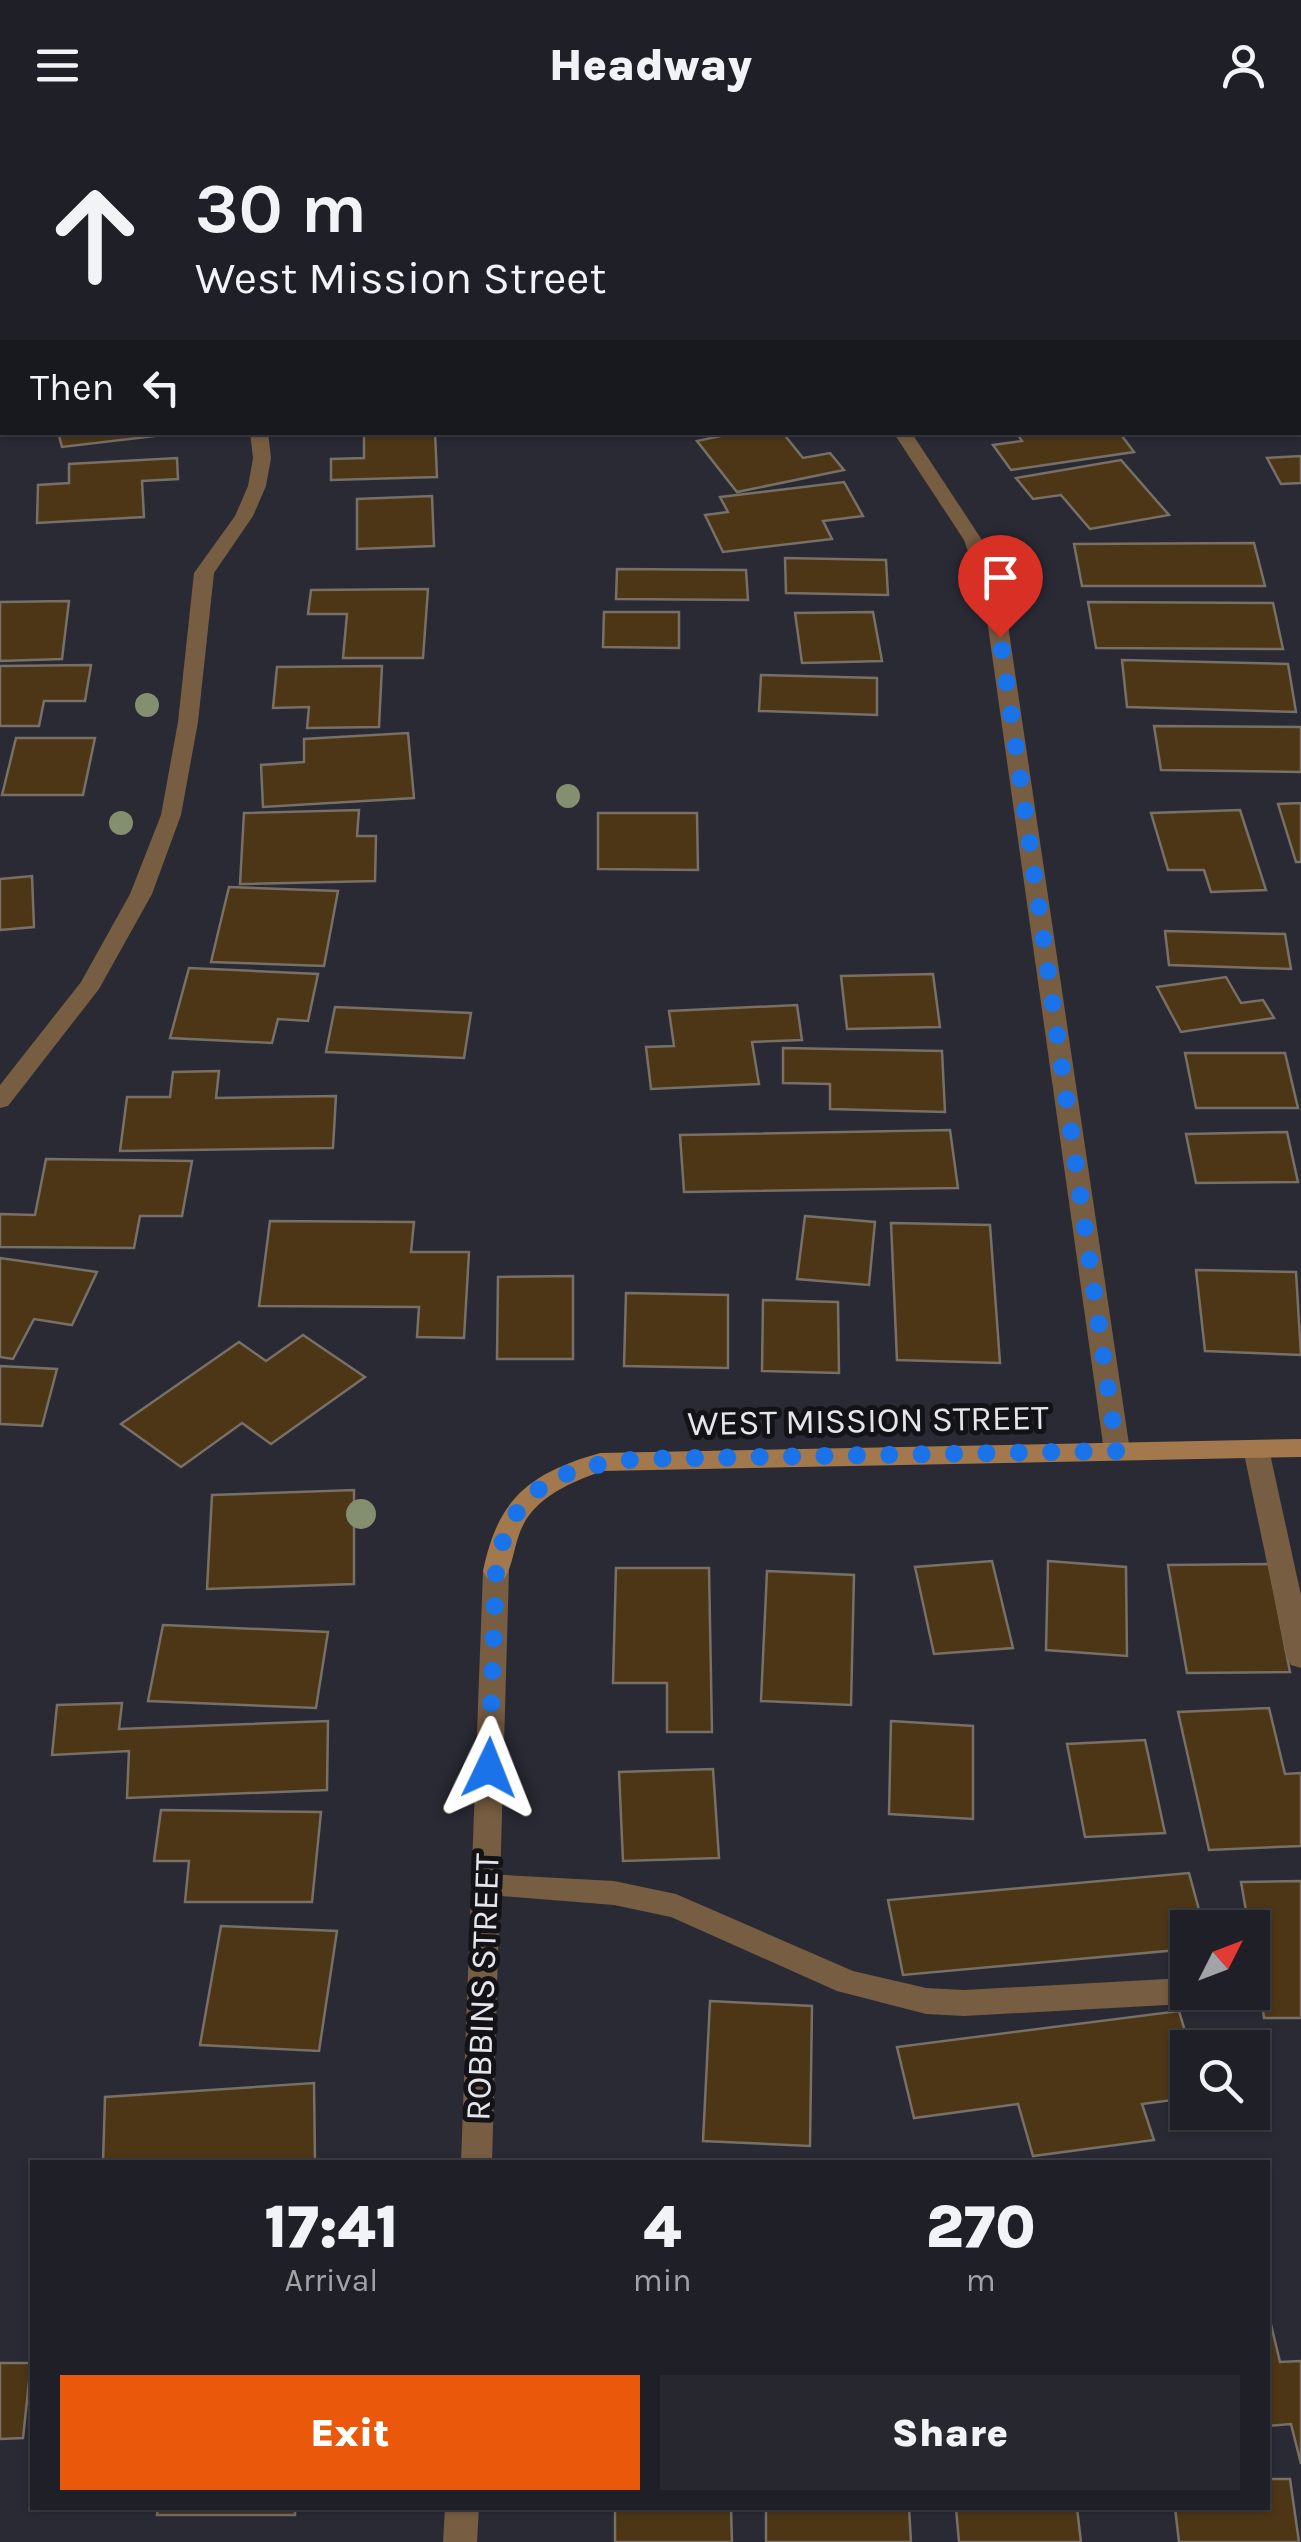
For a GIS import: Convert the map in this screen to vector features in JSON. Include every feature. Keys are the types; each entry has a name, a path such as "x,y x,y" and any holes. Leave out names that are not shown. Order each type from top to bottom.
{"street":[{"path":"0,1101 91,984 141,894 171,815 188,722 204,573 244,516 258,486 260,435"},
{"path":"904,435 973,540 994,598 1117,1451"},
{"name":"WEST MISSION STREET","path":"496,1571 501,1539 514,1514 534,1490 564,1474 600,1462 1301,1448"},
{"path":"1256,1449 1301,1658"},
{"name":"ROBBINS STREET","path":"476,2160 496,1571"},
{"path":"485,1886 614,1892 676,1906 848,1982 926,2001 964,2004 1170,1993"},
{"path":"460,2542 462,2510"}],"building":[{"path":"59,435 164,435 62,447"},
{"path":"364,435 435,435 437,477 331,480 331,459 364,458"},
{"path":"725,435 784,435 803,458 830,453 844,470 737,492 697,441"},
{"path":"1018,435 1121,435 1134,452 1011,470 993,445 1022,441"},
{"path":"1301,456 1301,483 1281,484 1267,458"},
{"path":"177,458 178,479 142,481 144,517 37,523 38,485 69,483 69,464"},
{"path":"1121,460 1169,515 1090,529 1061,495 1033,499 1016,478"},
{"path":"844,482 863,516 823,521 832,539 723,552 705,515 728,512 720,497"},
{"path":"432,496 434,546 357,549 357,499"},
{"path":"1254,543 1265,586 1082,586 1074,544"},
{"path":"785,558 886,560 888,595 786,593"},
{"path":"617,569 746,570 748,600 616,599"},
{"path":"428,589 423,658 343,658 347,614 308,614 311,590"},
{"path":"69,601 62,659 0,661 0,602"},
{"path":"1088,602 1273,603 1283,649 1096,648"},
{"path":"604,612 679,612 679,648 603,647"},
{"path":"873,612 882,661 802,663 795,613"},
{"path":"1122,660 1288,664 1296,712 1127,707"},
{"path":"91,665 85,701 44,701 39,726 0,726 0,666"},
{"path":"382,666 379,727 307,728 309,707 273,708 277,667"},
{"path":"761,675 877,678 877,715 759,711"},
{"path":"1154,726 1301,727 1301,772 1161,770"},
{"path":"408,733 414,798 263,807 261,765 304,762 304,739"},
{"path":"16,738 95,738 83,795 2,795"},
{"path":"1301,803 1301,862 1296,862 1278,804"},
{"path":"359,810 357,836 376,836 375,881 240,884 244,813"},
{"path":"1240,810 1266,890 1211,892 1204,870 1168,870 1151,813"},
{"path":"598,813 697,813 698,870 598,869"},
{"path":"32,876 34,927 0,930 0,879"},
{"path":"229,887 338,891 324,966 211,962"},
{"path":"1165,931 1285,934 1291,969 1169,965"},
{"path":"189,968 318,974 308,1021 278,1019 272,1043 170,1038"},
{"path":"933,974 940,1027 847,1029 841,976"},
{"path":"1226,977 1241,1003 1263,1000 1274,1018 1181,1032 1157,987"},
{"path":"797,1005 802,1040 752,1042 759,1084 651,1089 646,1047 674,1046 669,1011"},
{"path":"335,1007 471,1013 464,1058 326,1052"},
{"path":"783,1048 942,1051 945,1112 830,1109 830,1084 783,1083"},
{"path":"1185,1053 1285,1053 1298,1108 1196,1108"},
{"path":"219,1071 216,1098 336,1096 333,1148 120,1151 127,1097 170,1097 173,1072"},
{"path":"950,1130 958,1188 684,1192 680,1135"},
{"path":"1287,1132 1298,1182 1196,1183 1186,1134"},
{"path":"46,1159 192,1161 182,1216 140,1216 134,1248 0,1247 0,1214 35,1215"},
{"path":"805,1216 875,1222 869,1285 797,1279"},
{"path":"270,1221 414,1222 411,1252 469,1252 464,1338 417,1337 419,1307 259,1306"},
{"path":"891,1223 990,1225 1000,1363 897,1360"},
{"path":"0,1258 97,1272 72,1325 34,1319 13,1359 0,1357"},
{"path":"1196,1270 1296,1272 1301,1355 1205,1351"},
{"path":"573,1276 573,1359 497,1359 498,1277"},
{"path":"626,1293 728,1295 728,1368 624,1366"},
{"path":"763,1300 838,1302 839,1373 762,1371"},
{"path":"303,1335 365,1377 271,1444 242,1423 181,1467 121,1424 239,1342 266,1361"},
{"path":"0,1366 57,1369 42,1426 0,1424"},
{"path":"354,1490 354,1584 207,1589 212,1495"},
{"path":"992,1561 1013,1648 934,1654 915,1567"},
{"path":"1048,1561 1126,1567 1127,1656 1046,1650"},
{"path":"1269,1564 1290,1672 1187,1673 1168,1565"},
{"path":"616,1568 709,1568 712,1732 667,1732 667,1683 613,1683"},
{"path":"767,1571 854,1575 851,1705 761,1701"},
{"path":"163,1625 328,1632 316,1708 148,1701"},
{"path":"122,1703 119,1729 328,1721 327,1790 127,1798 129,1751 52,1755 57,1705"},
{"path":"1269,1708 1285,1774 1301,1773 1301,1846 1209,1850 1178,1712"},
{"path":"891,1721 973,1726 973,1819 889,1814"},
{"path":"1145,1740 1165,1833 1085,1837 1067,1744"},
{"path":"713,1769 719,1858 623,1861 619,1772"},
{"path":"161,1810 321,1812 312,1902 185,1902 189,1861 154,1861"},
{"path":"1189,1873 1199,1910 1170,1910 1170,1951 903,1975 888,1900"},
{"path":"1301,1881 1301,2018 1264,2018 1263,2010 1270,2010 1270,1910 1246,1910 1241,1882"},
{"path":"221,1926 337,1931 319,2051 200,2045"},
{"path":"710,2001 812,2006 810,2146 703,2141"},
{"path":"1179,2011 1185,2030 1170,2030 1170,2100 1142,2104 1154,2140 1033,2156 1018,2104 914,2118 897,2047"},
{"path":"314,2083 315,2160 103,2160 105,2097"},
{"path":"1270,2320 1280,2362 1301,2361 1301,2464 1291,2424 1270,2426"},
{"path":"0,2363 30,2363 23,2438 0,2439"},
{"path":"1270,2479 1290,2479 1299,2542 1179,2542 1175,2510 1270,2510"},
{"path":"158,2510 295,2510 295,2515 157,2515"},
{"path":"615,2510 731,2510 732,2542 615,2542"},
{"path":"766,2510 909,2510 911,2542 766,2542"},
{"path":"956,2510 1077,2510 1081,2542 959,2542"}],"route":[{"path":"489,1768 496,1571 501,1539 514,1514 534,1490 564,1474 600,1462 640,1459 1117,1451 1000,637"}]}
